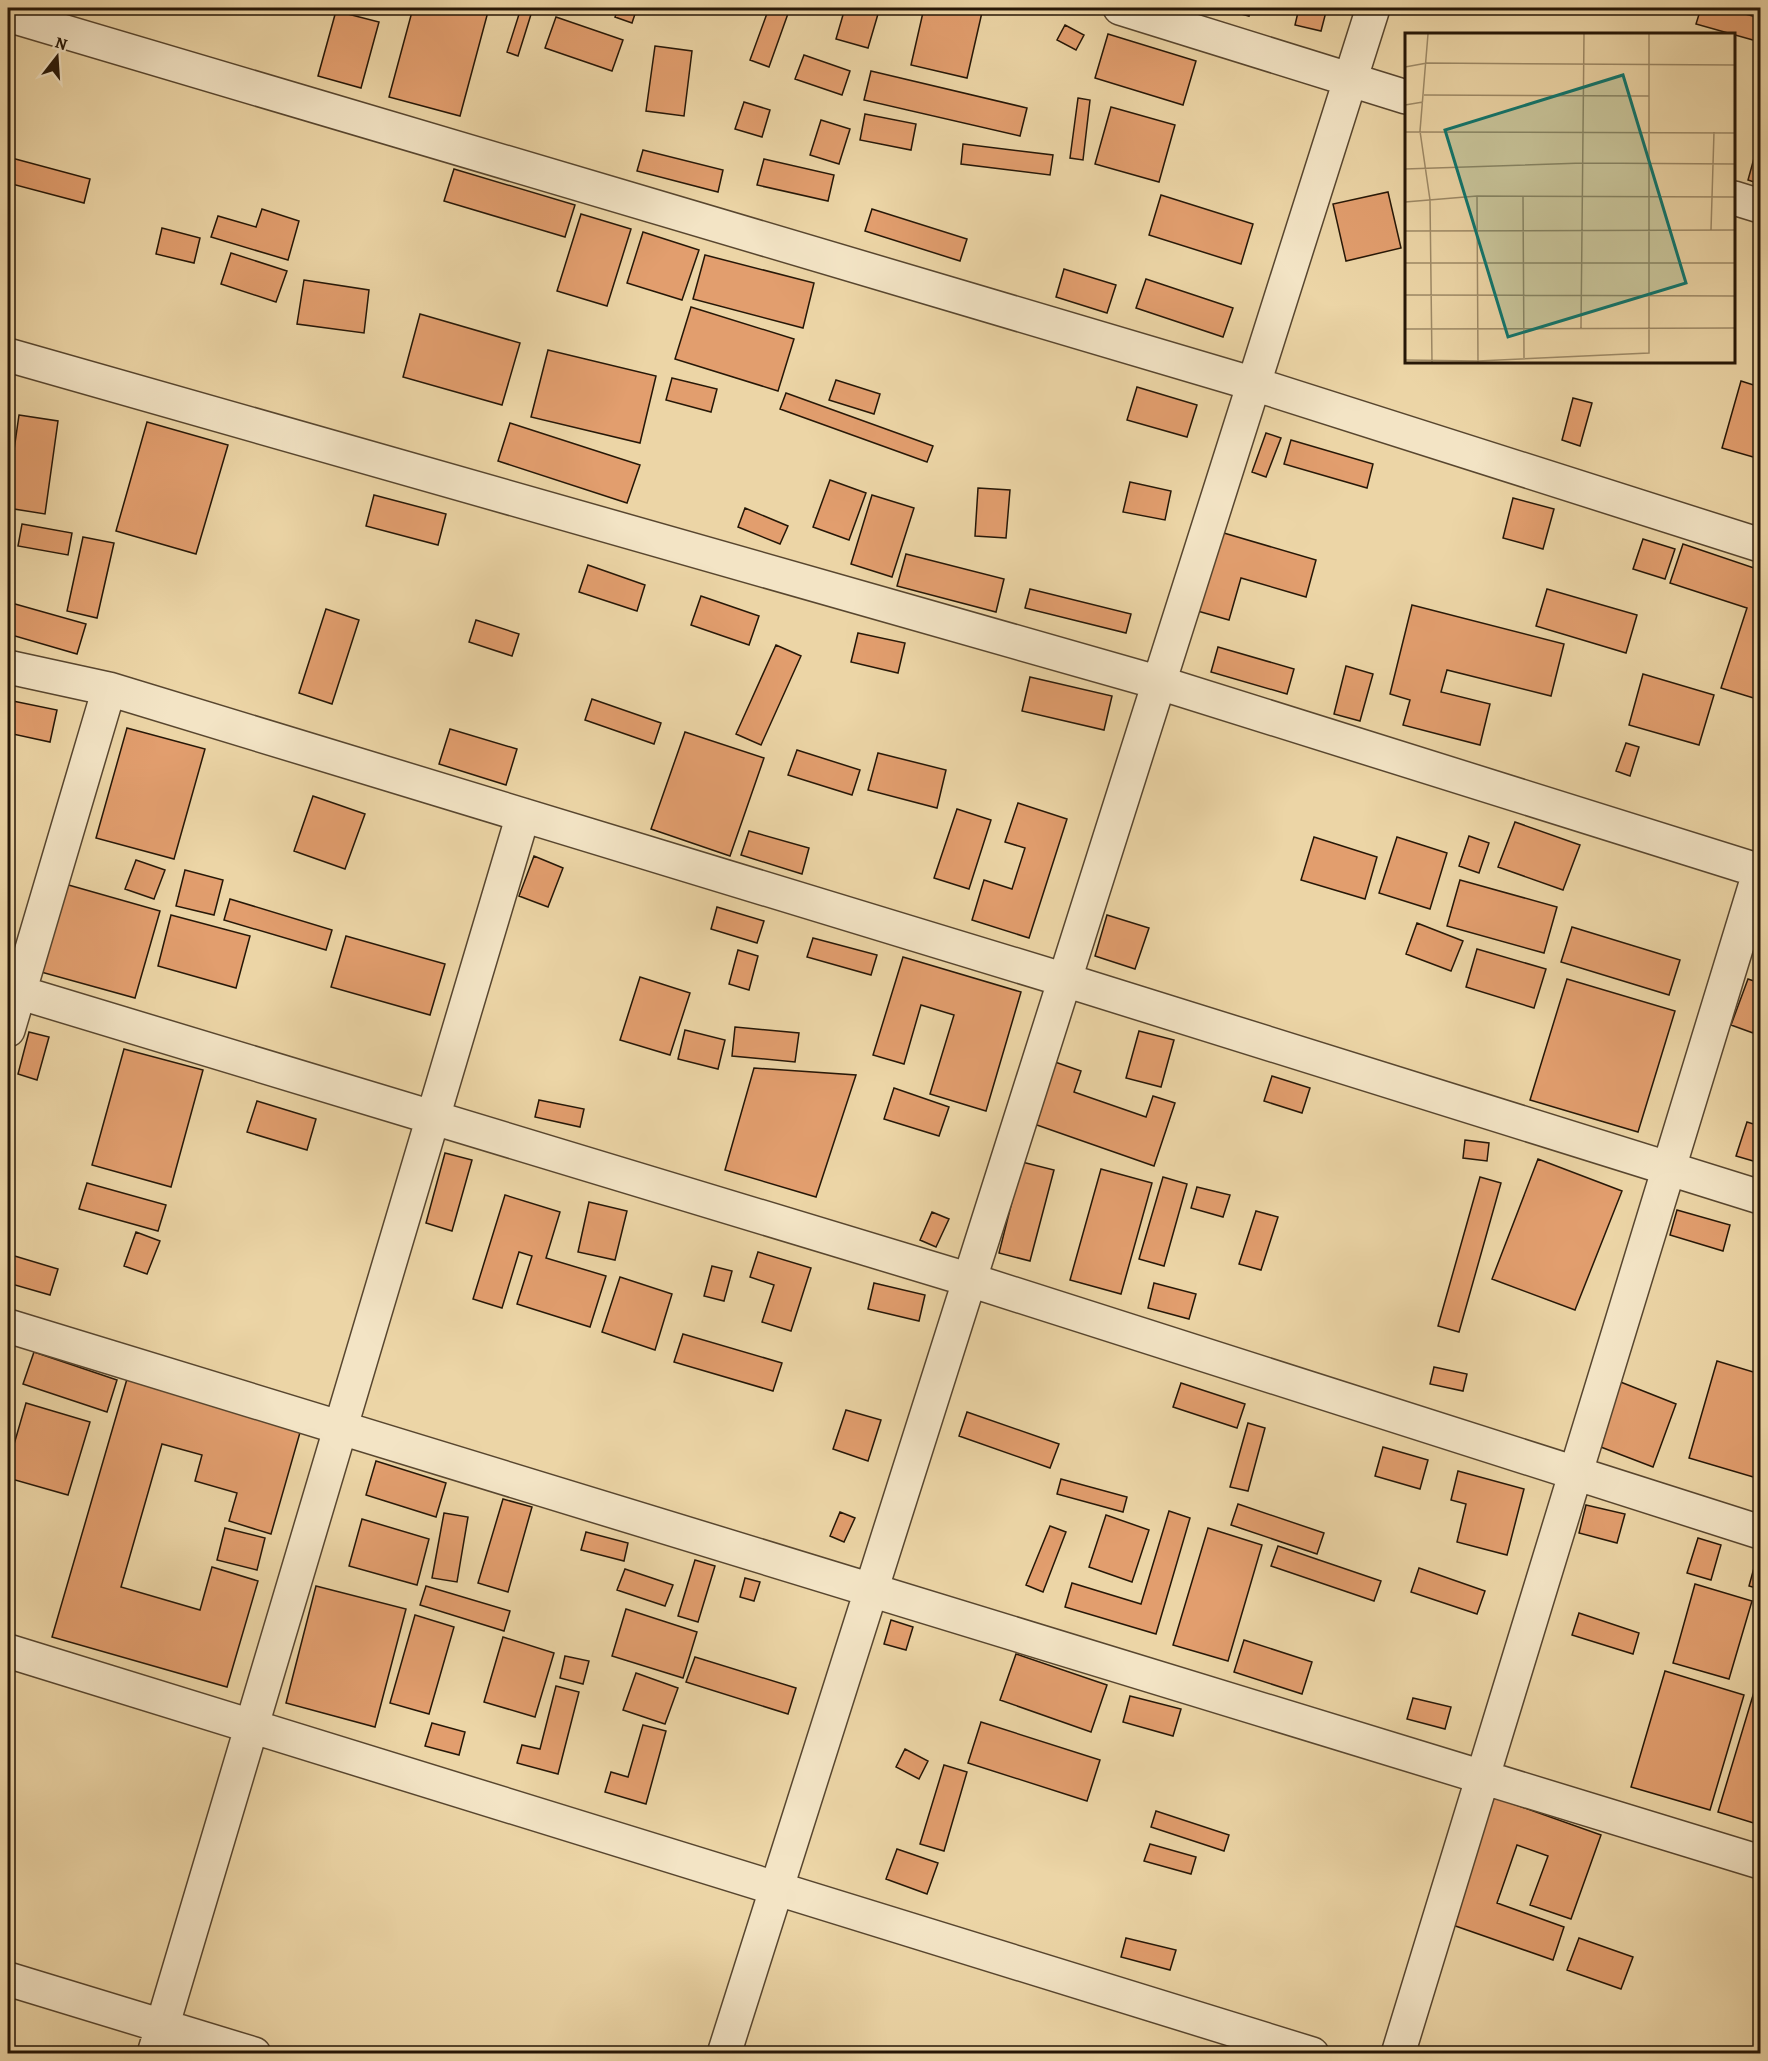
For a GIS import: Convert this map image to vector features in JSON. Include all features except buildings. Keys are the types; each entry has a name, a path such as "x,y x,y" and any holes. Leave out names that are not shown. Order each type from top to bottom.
{"street":[{"path":"1120,8 1405,96"},
{"path":"724,2054 1373,8"},
{"path":"8,15 1254,384 1761,545"},
{"path":"1735,198 1761,206"},
{"path":"8,355 1160,683 1760,870 1398,2054"},
{"path":"8,667 110,689 1065,980 1761,1197"},
{"path":"8,1030 13,990 110,689"},
{"path":"158,2040 523,815"},
{"path":"13,990 970,1280 1761,1532"},
{"path":"8,1326 1761,1862"},
{"path":"8,1651 1312,2054"},
{"path":"8,1979 158,2040 254,2054"}]}
